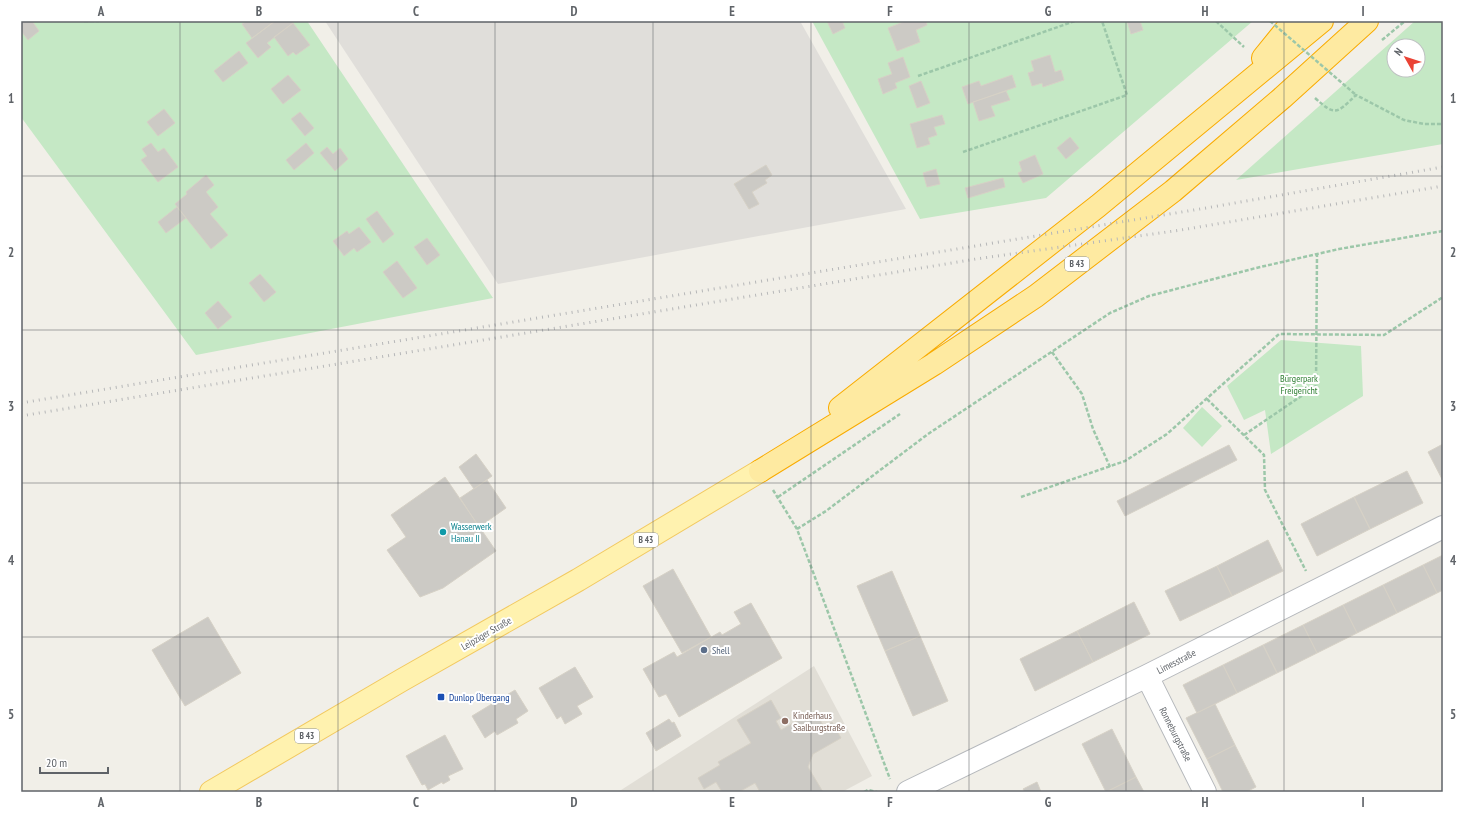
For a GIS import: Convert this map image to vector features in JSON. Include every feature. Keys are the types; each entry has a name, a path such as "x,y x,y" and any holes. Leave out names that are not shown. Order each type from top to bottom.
{"highway":[{"path":"1229,99 1293,21"},
{"name":"B 43","path":"760,471 1098,206 1322,21"},
{"name":"B 43","path":"760,471 934,364 1036,296 1173,191 1282,98 1367,21"}],"main road":[{"name":"Leipziger Straße","path":"211,792 402,680 578,580 760,471"}],"street":[{"name":"Limesstraße","path":"900,788 1147,676 1443,527"},
{"name":"Ronneburgstraße","path":"1147,676 1205,792"}],"path":[{"path":"84,21 99,21"},
{"path":"918,76 1075,21"},
{"path":"963,152 1127,95 1102,21"},
{"path":"1216,21 1247,50"},
{"path":"1270,21 1356,95 1404,120 1424,124 1443,124"},
{"path":"1315,97 1330,110 1335,111 1341,108 1356,95"},
{"path":"798,529 826,511 928,434 1110,313 1149,296 1256,268 1339,249 1443,231"},
{"path":"1244,435 1316,386 1316,254"},
{"path":"1021,497 1126,461 1167,434 1279,334 1384,335 1443,297"},
{"path":"1052,352 1082,394 1093,428 1110,467"},
{"path":"1207,399 1264,454 1265,490 1316,591"},
{"path":"760,471 798,529 900,788"},
{"path":"864,792 868,790 877,792"}],"shaded area":[{"path":"325,21 800,21 906,209 498,284"},
{"name":"Kinderhaus Saalburgstraße","path":"814,666 872,776 842,792 618,792"}],"green space":[{"path":"21,21 307,21 493,298 196,355 21,117"},
{"path":"812,21 1253,21 1046,198 920,219"},
{"path":"1415,21 1443,21 1443,144 1236,180 1386,47 1386,78 1426,78 1426,38 1396,38"},
{"name":"Bürgerpark Freigericht","path":"1281,340 1361,346 1363,396 1271,454 1265,410 1244,420 1227,386"},
{"path":"1202,407 1222,426 1202,447 1183,428"}],"building":[{"path":"21,21 32,21 39,31 28,40 21,31"},
{"path":"247,21 275,21 252,38 242,24"},
{"path":"275,21 291,21 293,23 267,43 271,47 258,58 246,43"},
{"path":"827,21 842,21 845,28 833,34"},
{"path":"906,21 926,21 927,25 916,30 920,42 897,51 888,28"},
{"path":"1127,21 1140,21 1143,30 1131,34"},
{"path":"293,23 310,45 296,55 293,52 288,56 274,37"},
{"path":"239,51 248,63 223,82 214,71"},
{"path":"1050,55 1055,72 1061,70 1064,80 1043,87 1042,83 1032,86 1028,73 1034,71 1031,61"},
{"path":"903,57 910,77 895,83 897,88 883,94 878,79 892,74 888,63"},
{"path":"288,75 301,90 283,104 271,89"},
{"path":"1012,75 1016,87 968,104 962,87 979,81 981,86"},
{"path":"921,81 930,103 917,108 909,86"},
{"path":"1006,91 1010,100 991,106 995,116 979,121 973,102"},
{"path":"164,109 175,123 158,136 147,122"},
{"path":"300,112 314,128 305,136 291,119"},
{"path":"942,115 945,124 934,127 937,135 928,138 930,144 917,148 910,124"},
{"path":"1070,137 1079,148 1066,159 1057,148"},
{"path":"151,143 158,152 164,148 178,167 158,182 141,160 147,156 142,149"},
{"path":"306,143 314,153 294,170 286,160"},
{"path":"327,147 333,154 340,148 348,159 335,171 320,153"},
{"path":"1035,155 1043,174 1023,183 1018,173 1022,171 1019,162"},
{"path":"766,165 772,175 765,180 767,183 752,192 759,204 749,209 734,184"},
{"path":"936,169 940,184 927,187 923,173"},
{"path":"206,175 214,185 206,192 218,207 210,214 228,235 211,249 175,204 187,194 186,192"},
{"path":"1003,178 1005,187 968,198 965,188"},
{"path":"177,207 186,218 166,233 158,222"},
{"path":"377,211 394,234 383,243 366,219"},
{"path":"359,227 371,242 357,252 354,248 344,256 333,241 347,231 349,234"},
{"path":"427,238 440,255 427,265 414,247"},
{"path":"397,261 417,288 403,298 383,272"},
{"path":"260,274 276,292 264,302 249,283"},
{"path":"218,301 232,317 218,329 205,313"},
{"path":"1443,444 1443,481 1428,452"},
{"path":"1229,445 1237,460 1125,516 1117,501"},
{"path":"476,454 492,476 474,489 459,467"},
{"path":"1407,471 1423,503 1370,529 1354,497"},
{"name":"Wasserwerk Hanau II","path":"445,477 496,551 443,588 420,597 387,550 406,537 391,515"},
{"path":"487,480 506,508 479,527 460,498"},
{"path":"1354,497 1370,529 1317,556 1301,524"},
{"path":"1268,540 1283,571 1232,596 1217,566"},
{"path":"1443,555 1443,590 1437,593 1423,565"},
{"path":"1423,565 1437,593 1397,613 1383,585"},
{"path":"1217,566 1232,596 1180,621 1165,591"},
{"path":"673,569 711,637 682,653 643,586"},
{"path":"892,571 920,636 885,651 857,586"},
{"path":"1383,585 1397,613 1357,633 1343,605"},
{"path":"1134,602 1150,634 1093,662 1077,631"},
{"path":"751,603 782,658 679,717 666,694 659,697 643,669 674,652 677,657 720,632 722,635 741,624 734,612"},
{"path":"1343,605 1357,633 1317,653 1303,625"},
{"path":"208,617 241,673 185,706 152,650"},
{"path":"1303,625 1317,653 1277,673 1263,645"},
{"path":"1077,631 1093,662 1035,691 1020,659"},
{"path":"920,636 948,701 913,716 885,651"},
{"path":"1263,645 1277,673 1237,693 1223,665"},
{"path":"1223,665 1237,693 1197,713 1183,685"},
{"path":"575,667 593,697 577,706 582,714 565,724 561,716 557,719 539,688"},
{"path":"515,690 528,711 516,719 518,723 497,735 495,731 485,738 472,716"},
{"path":"771,700 781,718 776,721 781,730 815,711 824,727 832,722 841,738 813,754 808,767 823,792 760,792 755,783 739,792 722,792 716,782 704,789 698,778 720,765 718,762 751,743 737,720"},
{"path":"1215,704 1235,745 1207,759 1186,718"},
{"path":"669,719 672,723 674,722 681,736 656,751 646,733"},
{"path":"1112,729 1136,777 1106,792 1082,744"},
{"path":"445,735 463,769 448,776 450,780 443,784 442,782 428,790 425,784 422,785 406,756"},
{"path":"1235,745 1256,787 1246,792 1223,792 1207,759"},
{"path":"1136,777 1144,792 1106,792"},
{"path":"1037,782 1041,792 1025,792 1023,789"}],"railway":[{"path":"21,403 1206,208 1443,167"},
{"path":"21,416 976,259 1181,230 1443,186"}],"place":[{"name":"Wasserwerk Hanau II","path":"443,532"},
{"name":"Shell","path":"704,650"},
{"name":"Dunlop Übergang","path":"441,697"},
{"name":"Kinderhaus Saalburgstraße","path":"785,721"}]}
